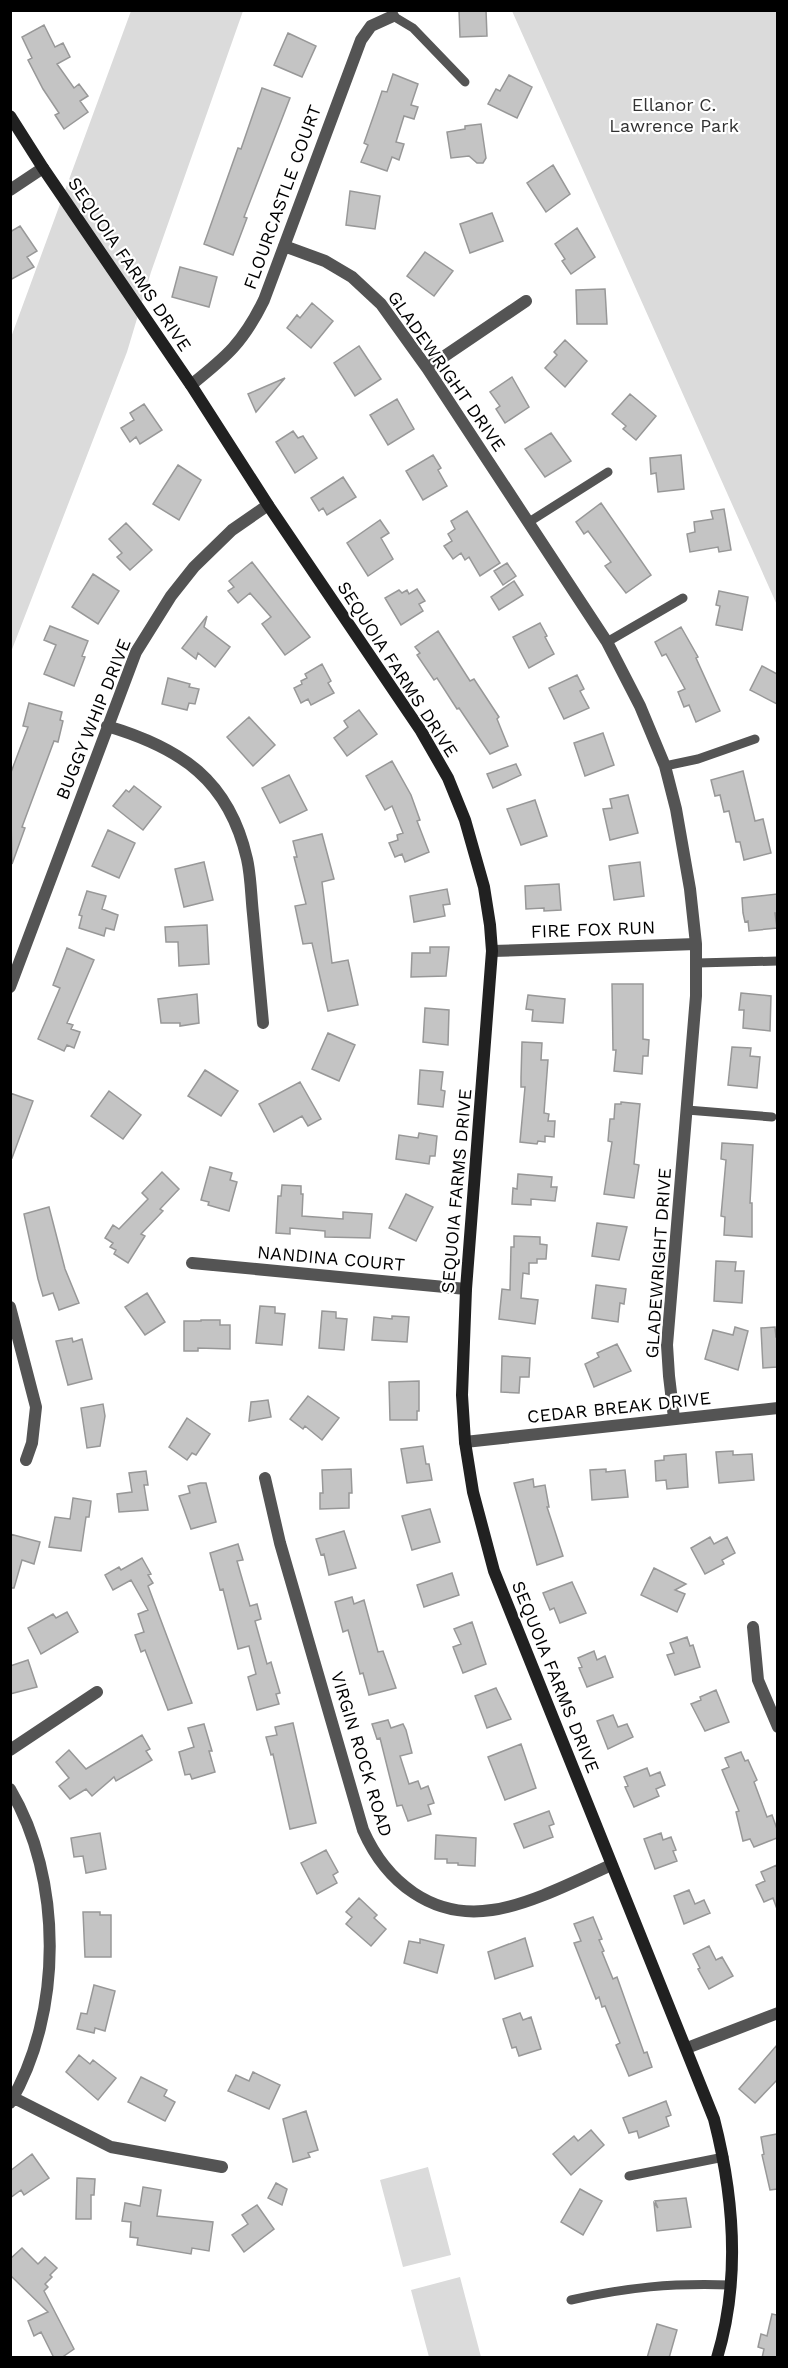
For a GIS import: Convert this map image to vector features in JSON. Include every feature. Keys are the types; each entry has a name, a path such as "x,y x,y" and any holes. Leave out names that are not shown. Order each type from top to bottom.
{"street":[{"name":"FLOURCASTLE COURT","path":"191,385 230,354 251,326 264,300 361,40 371,26 393,13"},
{"name":"SEQUOIA FARMS DRIVE","path":"10,116 420,731 448,778 479,863 490,925 492,951 466,1289 462,1395 465,1442 473,1492 494,1571 714,2119 724,2157 733,2231 730,2285 717,2358"},
{"path":"10,190 43,168"},
{"name":"GLADEWRIGHT DRIVE","path":"284,246 325,261 364,287 381,304 427,368 607,642 640,706 665,766 676,809 690,888 697,963 668,1345 674,1418"},
{"path":"427,368 526,301"},
{"name":"BUGGY WHIP DRIVE","path":"10,987 136,652 171,596 194,567 217,544 268,505"},
{"path":"107,726 142,737 181,757 208,781 231,813 241,835 248,862 264,1023"},
{"name":"FIRE FOX RUN","path":"492,951 696,944"},
{"name":"NANDINA COURT","path":"192,1263 466,1289"},
{"path":"10,1307 36,1407 32,1443 26,1460"},
{"name":"CEDAR BREAK DRIVE","path":"465,1442 777,1408"},
{"name":"VIRGIN ROCK ROAD","path":"265,1478 280,1543 363,1830 372,1850 386,1870 404,1887 436,1905 476,1912 510,1907 611,1865"},
{"path":"753,1627 759,1680 776,1721"},
{"path":"10,1750 97,1692"},
{"path":"10,1790 21,1808 33,1841 42,1874 49,1922 49,1968 42,2016 28,2063 12,2100 111,2147 222,2167"},
{"path":"687,2048 777,2013"}],"lane":[{"name":"FLOURCASTLE COURT","path":"393,13 413,28 465,82"},
{"path":"529,522 608,472"},
{"path":"607,642 683,598"},
{"path":"665,766 698,759 755,739"},
{"path":"697,963 777,961"},
{"path":"687,1110 772,1117"},
{"path":"629,2176 724,2157"},
{"path":"571,2300 632,2288 679,2283 730,2285"}],"green space":[{"path":"131,11 243,11 151,272 127,352 11,652 10,340"},
{"name":"Ellanor C. Lawrence Park","path":"512,11 777,11 777,605"},
{"path":"428,2167 451,2255 403,2267 380,2180"},
{"path":"460,2277 481,2357 429,2357 411,2290"}],"building":[{"path":"459,10 486,10 487,36 460,37"},
{"path":"44,25 55,47 63,43 70,57 57,64 74,88 79,84 88,96 80,101 88,112 64,129 55,115 59,113 28,60 32,58 22,37"},
{"path":"288,33 316,46 302,77 274,65"},
{"path":"393,74 418,84 411,105 418,107 414,119 404,116 396,142 404,144 399,160 392,157 387,171 361,162 368,145 364,143 382,91 387,92"},
{"path":"509,75 532,87 517,118 488,104 496,89 500,91"},
{"path":"262,88 290,98 244,217 247,218 233,255 204,244"},
{"path":"481,124 486,158 483,163 477,163 469,156 451,158 447,132"},
{"path":"553,165 570,194 546,212 527,183"},
{"path":"350,191 380,196 375,229 346,225"},
{"path":"492,213 503,241 470,253 460,224"},
{"path":"20,226 37,251 27,257 34,267 10,280 10,232"},
{"path":"577,228 595,257 571,274 562,261 565,259 555,244"},
{"path":"425,252 453,271 434,296 407,276"},
{"path":"180,267 217,277 209,307 172,297"},
{"path":"605,289 607,324 577,324 576,290"},
{"path":"312,303 333,321 311,348 287,328 297,315 300,318"},
{"path":"565,340 587,361 565,387 545,368 557,355 554,352"},
{"path":"359,346 381,379 355,396 334,363"},
{"path":"512,377 529,407 505,423 496,409 500,406 490,392"},
{"path":"285,378 256,412 248,394"},
{"path":"630,394 656,416 636,440 623,429 626,426 612,414"},
{"path":"397,399 414,429 388,445 370,415"},
{"path":"144,404 162,430 140,444 136,437 130,442 121,428 134,420 130,413"},
{"path":"293,431 298,438 303,436 317,458 295,473 276,442"},
{"path":"551,433 571,461 545,477 525,449"},
{"path":"433,455 441,468 438,470 447,486 423,500 406,471"},
{"path":"681,455 684,489 658,492 656,473 651,474 650,458"},
{"path":"178,465 201,480 179,520 153,504"},
{"path":"343,477 356,497 327,515 323,508 319,511 311,498"},
{"path":"601,503 651,575 626,593 605,566 611,562 588,531 584,534 576,522"},
{"path":"724,509 731,550 719,552 718,547 690,552 687,534 695,532 694,522 713,519 711,511"},
{"path":"467,511 500,563 480,576 469,557 465,560 461,553 453,559 444,546 452,541 448,534 455,529 451,521"},
{"path":"380,520 389,533 381,538 393,559 368,576 347,543"},
{"path":"126,523 152,550 130,570 117,557 122,553 109,539"},
{"path":"252,562 310,637 285,655 262,624 271,617 250,593 238,603 228,591 234,587 229,581"},
{"path":"507,563 516,576 503,585 494,571"},
{"path":"93,574 119,591 98,624 72,607"},
{"path":"514,581 523,595 499,610 491,597"},
{"path":"417,589 425,601 419,604 423,611 401,625 385,598 399,590 402,593 407,590 409,594"},
{"path":"719,591 748,597 742,630 716,625 720,606 716,605"},
{"path":"207,616 204,627 230,647 215,667 198,653 196,659 182,648"},
{"path":"540,623 554,654 529,668 513,637"},
{"path":"50,626 88,641 82,656 85,657 74,686 44,674 56,645 44,640"},
{"path":"681,627 698,657 696,658 720,711 696,722 689,705 684,707 678,692 685,689 666,654 662,656 655,642"},
{"path":"438,631 470,681 474,679 499,717 497,719 508,746 490,754 437,678 434,680 417,655 420,653 415,647"},
{"path":"322,664 331,681 328,683 334,693 311,705 308,699 301,703 294,688 307,678 305,674"},
{"path":"762,666 777,674 777,704 750,690"},
{"path":"577,675 584,689 580,691 589,708 564,719 549,688"},
{"path":"168,678 199,689 195,704 189,703 187,710 162,704"},
{"path":"29,703 62,712 60,720 63,721 58,742 54,741 22,827 25,828 12,864 10,775 28,727 23,726"},
{"path":"359,710 377,734 347,756 334,738 348,727 344,721"},
{"path":"249,717 275,745 253,766 227,737"},
{"path":"603,733 614,765 585,776 574,743"},
{"path":"392,761 411,795 420,820 417,821 429,852 405,862 402,854 395,857 389,843 398,840 397,835 403,833 392,806 385,810 366,776"},
{"path":"516,764 521,775 493,788 487,774"},
{"path":"743,771 755,821 763,819 771,853 744,860 740,842 736,842 729,811 724,812 720,795 715,796 711,780"},
{"path":"289,775 307,810 280,823 262,788"},
{"path":"134,786 161,807 143,830 113,806 126,790 129,792"},
{"path":"628,795 638,833 610,840 603,809 612,808 610,799"},
{"path":"535,800 547,836 521,845 507,809"},
{"path":"108,830 135,843 119,878 92,866"},
{"path":"322,834 334,879 322,882 332,963 348,960 358,1005 328,1011 312,943 303,944 295,906 306,904 294,857 297,857 293,841"},
{"path":"204,862 213,900 184,907 175,869"},
{"path":"640,862 644,896 614,900 609,866"},
{"path":"559,884 561,910 526,909 525,886"},
{"path":"447,889 450,904 443,905 445,916 414,922 410,896"},
{"path":"87,891 106,896 102,909 118,915 114,930 106,928 104,936 79,928 82,916 79,915"},
{"path":"777,894 777,913 775,913 777,928 749,931 748,921 745,922 743,913 742,898"},
{"path":"207,925 209,964 179,966 178,942 166,942 165,927"},
{"path":"430,947 449,947 446,976 411,977 412,953 430,953"},
{"path":"67,948 94,960 67,1023 73,1025 71,1029 80,1032 74,1048 67,1045 64,1051 38,1039 60,988 53,985"},
{"path":"612,984 643,984 643,1039 649,1040 648,1056 643,1056 642,1074 614,1071 616,1050 613,1050"},
{"path":"741,993 771,996 770,1031 743,1028 744,1010 739,1010"},
{"path":"197,994 199,1023 180,1026 180,1023 161,1023 158,999"},
{"path":"528,995 565,999 563,1023 532,1021 533,1010 526,1009"},
{"path":"425,1008 449,1010 448,1045 423,1042"},
{"path":"328,1033 355,1045 339,1081 312,1069"},
{"path":"522,1042 542,1043 541,1060 548,1060 544,1113 549,1114 548,1121 555,1121 554,1137 545,1136 545,1142 538,1141 537,1144 520,1142 525,1087 521,1087"},
{"path":"732,1047 751,1048 750,1056 760,1057 757,1088 728,1085"},
{"path":"205,1070 238,1091 221,1116 188,1096"},
{"path":"420,1070 443,1072 441,1090 445,1091 443,1107 418,1104"},
{"path":"300,1082 321,1119 308,1126 302,1116 274,1132 259,1104"},
{"path":"109,1091 141,1115 123,1139 91,1116"},
{"path":"10,1093 33,1101 12,1158 10,1157"},
{"path":"621,1102 640,1104 634,1164 639,1165 634,1198 604,1194 612,1142 608,1141 610,1119 614,1119 615,1104 621,1104"},
{"path":"419,1133 437,1136 435,1156 430,1156 429,1164 396,1159 399,1135 418,1138"},
{"path":"722,1143 753,1145 750,1203 752,1203 752,1237 724,1235 725,1217 721,1216 726,1160 721,1159"},
{"path":"210,1167 232,1173 230,1180 237,1182 229,1211 208,1205 209,1202 201,1200"},
{"path":"162,1172 179,1189 160,1209 163,1211 141,1234 145,1236 128,1263 114,1254 116,1250 110,1247 113,1243 105,1238 113,1225 119,1229 148,1199 142,1193"},
{"path":"518,1174 552,1177 551,1187 557,1187 555,1201 531,1199 531,1205 512,1204 513,1188 517,1189"},
{"path":"282,1185 301,1186 302,1216 343,1219 343,1212 372,1214 370,1238 325,1237 325,1231 290,1228 290,1234 276,1233 278,1196 281,1196"},
{"path":"406,1194 433,1207 416,1241 389,1228"},
{"path":"49,1207 65,1269 79,1303 59,1310 53,1293 43,1296 24,1214"},
{"path":"597,1223 627,1227 619,1260 592,1256"},
{"path":"514,1236 540,1237 540,1244 547,1245 546,1259 537,1259 537,1263 529,1263 529,1274 523,1273 521,1298 538,1300 535,1324 499,1319 502,1289 510,1290 511,1247 514,1247"},
{"path":"716,1261 736,1262 735,1271 744,1271 742,1303 714,1301"},
{"path":"596,1285 626,1289 624,1304 620,1303 618,1322 592,1318"},
{"path":"147,1293 165,1322 145,1335 125,1307"},
{"path":"260,1306 275,1307 275,1313 285,1314 282,1345 256,1343"},
{"path":"322,1311 336,1312 336,1318 347,1319 344,1350 319,1348"},
{"path":"392,1316 409,1317 407,1342 372,1340 374,1317 392,1319"},
{"path":"220,1320 220,1325 230,1325 230,1349 198,1348 198,1351 184,1351 184,1321"},
{"path":"735,1327 748,1331 738,1370 705,1359 713,1330 733,1335"},
{"path":"775,1327 777,1367 763,1368 761,1328"},
{"path":"72,1338 73,1342 82,1339 92,1379 68,1385 56,1341"},
{"path":"617,1344 631,1371 594,1387 585,1364 599,1357 597,1353"},
{"path":"502,1356 530,1358 529,1377 520,1377 519,1393 501,1392"},
{"path":"419,1381 417,1420 390,1420 389,1382"},
{"path":"308,1396 339,1418 322,1440 305,1426 303,1429 290,1419"},
{"path":"268,1400 271,1417 249,1421 251,1402"},
{"path":"103,1404 105,1416 100,1446 87,1448 81,1408"},
{"path":"187,1418 210,1434 196,1455 192,1453 187,1460 169,1447"},
{"path":"423,1446 432,1480 407,1483 401,1449"},
{"path":"733,1451 733,1455 752,1454 754,1480 719,1483 716,1452"},
{"path":"686,1454 688,1487 667,1489 666,1480 656,1481 655,1461 664,1460 664,1456"},
{"path":"351,1469 352,1493 349,1493 349,1508 320,1509 320,1493 323,1493 322,1470"},
{"path":"606,1469 606,1472 625,1470 628,1497 592,1500 590,1470"},
{"path":"146,1471 148,1485 144,1485 148,1510 119,1512 117,1494 132,1492 129,1473"},
{"path":"533,1479 534,1487 545,1485 549,1507 547,1507 563,1556 537,1565 514,1483"},
{"path":"206,1483 216,1522 191,1529 179,1496 190,1493 188,1486"},
{"path":"73,1498 91,1501 81,1551 49,1547 55,1517 70,1519"},
{"path":"430,1509 440,1542 412,1550 402,1516"},
{"path":"344,1531 356,1568 329,1575 324,1554 321,1555 316,1539"},
{"path":"10,1534 40,1542 34,1564 22,1560 14,1588 10,1588"},
{"path":"710,1537 714,1544 727,1537 735,1553 722,1560 724,1564 705,1574 691,1548"},
{"path":"238,1544 243,1560 237,1561 250,1606 257,1604 261,1619 255,1621 267,1664 271,1662 280,1693 276,1694 279,1704 257,1710 248,1677 256,1674 249,1646 238,1649 223,1589 220,1590 210,1553"},
{"path":"142,1558 153,1583 148,1586 192,1703 168,1710 145,1650 141,1652 135,1635 144,1632 138,1614 148,1610 131,1580 113,1590 105,1575 119,1567 121,1570"},
{"path":"654,1568 686,1584 675,1590 685,1594 677,1612 641,1595"},
{"path":"452,1573 459,1595 424,1607 417,1585"},
{"path":"572,1582 586,1613 560,1623 554,1608 550,1610 543,1593"},
{"path":"352,1597 354,1604 364,1600 378,1652 383,1651 396,1688 369,1695 363,1673 360,1674 348,1630 343,1632 335,1602"},
{"path":"67,1612 78,1632 41,1654 28,1628 53,1614 56,1618"},
{"path":"472,1622 486,1664 463,1673 453,1647 461,1644 454,1629"},
{"path":"687,1637 690,1646 693,1645 700,1667 675,1675 667,1655 674,1653 670,1643"},
{"path":"594,1651 597,1660 605,1656 613,1677 587,1687 579,1668 582,1667 578,1658"},
{"path":"28,1660 37,1687 10,1694 10,1666"},
{"path":"496,1688 511,1719 487,1728 475,1696"},
{"path":"716,1690 729,1722 705,1731 691,1704"},
{"path":"613,1715 618,1727 627,1724 633,1737 608,1749 597,1721"},
{"path":"388,1720 391,1728 403,1724 406,1730 412,1753 400,1756 409,1784 418,1781 421,1789 428,1786 434,1803 428,1805 431,1814 408,1821 402,1805 397,1806 380,1738 377,1739 372,1724"},
{"path":"293,1723 316,1823 290,1829 273,1754 271,1755 266,1737 277,1735 275,1727"},
{"path":"204,1724 215,1772 192,1779 190,1774 185,1775 179,1752 194,1747 188,1728"},
{"path":"142,1735 150,1749 146,1751 152,1760 116,1781 114,1777 92,1796 86,1789 70,1799 59,1786 69,1778 56,1762 69,1750 86,1769"},
{"path":"521,1744 536,1788 505,1800 488,1757"},
{"path":"741,1752 745,1761 748,1760 757,1780 754,1782 767,1817 772,1815 777,1829 777,1838 754,1847 750,1839 743,1841 736,1812 739,1811 722,1770 729,1767 725,1758"},
{"path":"647,1768 650,1776 660,1772 665,1785 656,1789 659,1796 634,1807 625,1787 628,1786 624,1777"},
{"path":"549,1811 554,1824 549,1826 553,1837 524,1848 514,1824"},
{"path":"100,1833 106,1869 86,1873 83,1856 74,1857 71,1838"},
{"path":"661,1833 663,1840 671,1837 677,1861 655,1869 644,1839"},
{"path":"436,1835 476,1838 475,1866 447,1863 447,1859 435,1859"},
{"path":"326,1850 338,1872 333,1875 337,1883 317,1894 301,1863"},
{"path":"777,1865 777,1909 773,1898 764,1902 756,1885 765,1881 761,1872"},
{"path":"689,1890 695,1904 704,1900 710,1913 684,1924 674,1896"},
{"path":"359,1898 377,1915 374,1918 386,1929 371,1946 346,1924 352,1917 346,1912"},
{"path":"83,1912 100,1912 100,1915 111,1915 111,1957 85,1957"},
{"path":"593,1917 602,1939 599,1940 604,1951 602,1952 613,1979 617,1977 644,2053 647,2052 652,2067 629,2076 616,2045 620,2043 605,2006 602,2007 599,1997 596,1999 574,1943 581,1941 574,1924"},
{"path":"525,1938 533,1966 495,1979 488,1952"},
{"path":"420,1939 444,1945 437,1973 404,1963 409,1941 420,1943"},
{"path":"709,1946 716,1960 722,1957 733,1976 709,1989 693,1954"},
{"path":"94,1985 115,1991 105,2031 95,2028 94,2033 77,2029 81,2013 87,2014"},
{"path":"520,2013 523,2020 531,2017 541,2049 519,2056 516,2047 512,2048 503,2019"},
{"path":"777,2045 777,2080 755,2103 739,2089"},
{"path":"79,2055 90,2064 93,2060 116,2078 98,2100 66,2072"},
{"path":"253,2072 280,2085 269,2109 228,2091 236,2075 249,2081"},
{"path":"141,2077 167,2090 164,2096 175,2102 165,2121 128,2102"},
{"path":"666,2101 671,2115 666,2117 669,2126 639,2138 637,2131 629,2133 623,2118"},
{"path":"306,2111 318,2150 308,2153 310,2157 293,2162 283,2119"},
{"path":"591,2130 604,2145 571,2175 553,2154 574,2136 578,2141"},
{"path":"777,2134 777,2189 770,2190 762,2155 764,2154 761,2137"},
{"path":"32,2154 49,2178 24,2195 21,2190 10,2198 10,2171"},
{"path":"77,2178 95,2179 94,2195 91,2195 91,2219 76,2219"},
{"path":"276,2183 287,2189 282,2205 268,2198"},
{"path":"143,2187 161,2190 157,2216 213,2222 209,2251 192,2248 191,2254 137,2245 138,2238 130,2237 131,2222 122,2221 125,2203 140,2206"},
{"path":"580,2189 602,2201 583,2235 561,2222"},
{"path":"686,2198 691,2227 657,2231 654,2203 658,2208 655,2201"},
{"path":"257,2205 274,2229 244,2252 232,2235 248,2224 242,2215"},
{"path":"22,2248 38,2264 45,2257 57,2268 50,2275 52,2277 45,2284 48,2287 44,2291 74,2349 61,2358 54,2358 41,2332 34,2336 28,2321 48,2312 10,2275 10,2259"},
{"path":"772,2314 777,2315 777,2358 762,2358 764,2349 758,2347 761,2334 767,2336"},
{"path":"657,2324 677,2330 669,2358 647,2358"}]}
